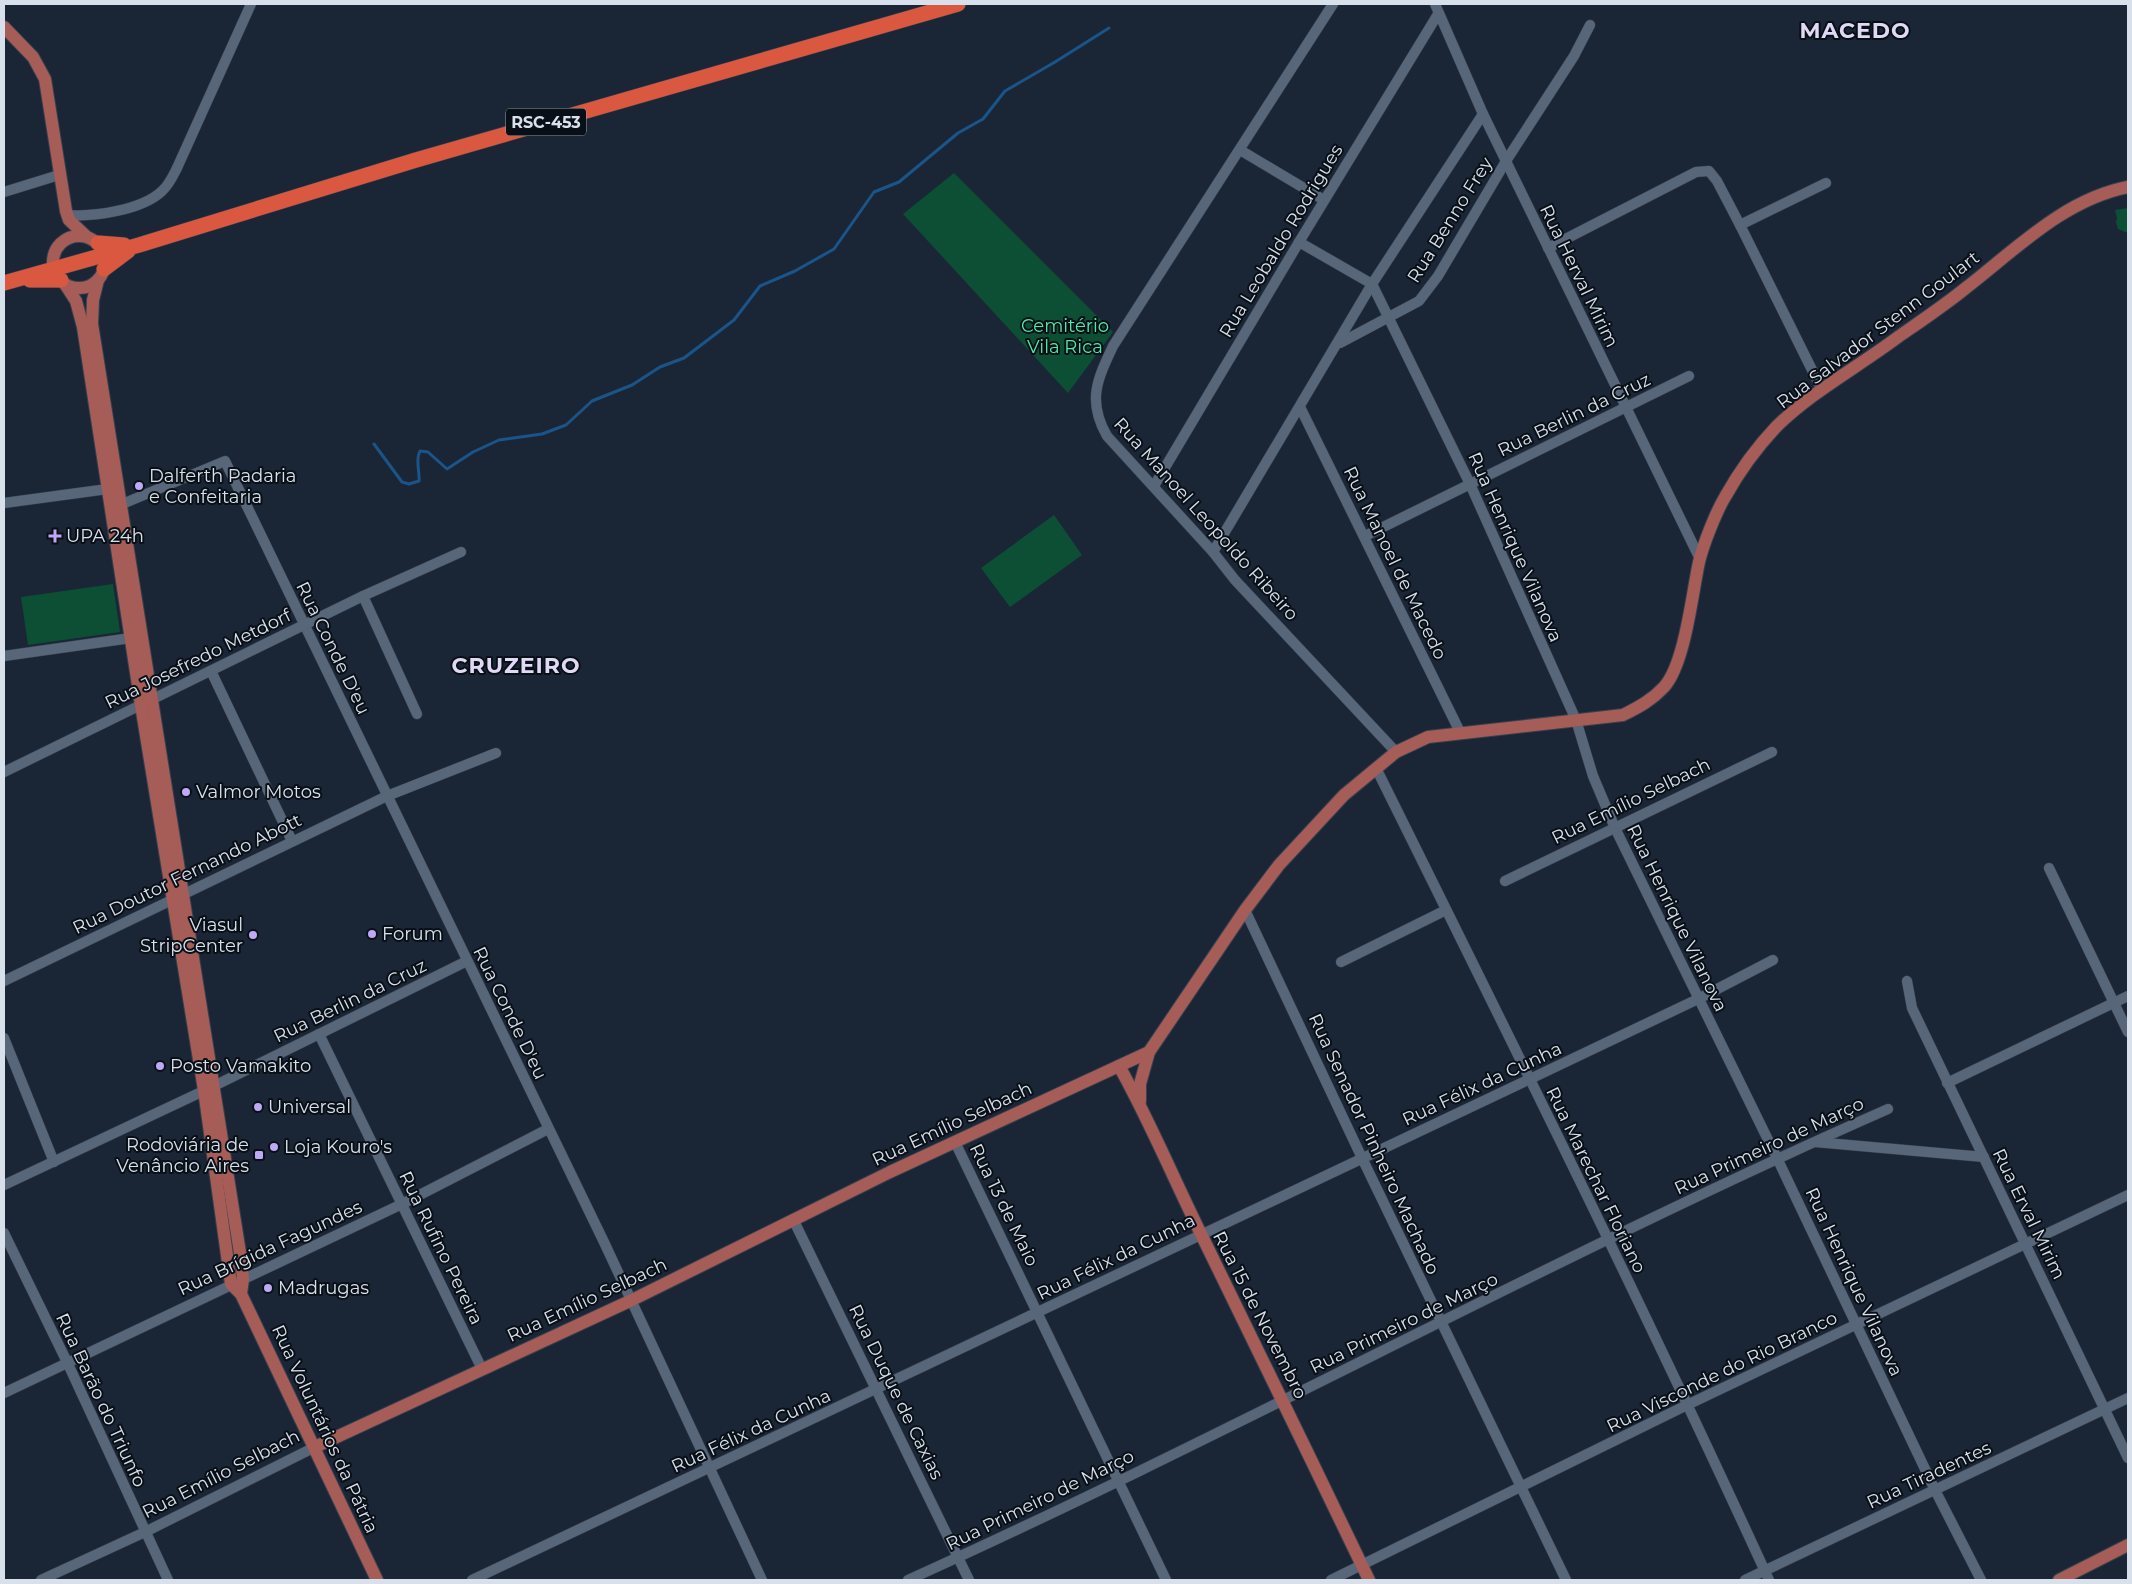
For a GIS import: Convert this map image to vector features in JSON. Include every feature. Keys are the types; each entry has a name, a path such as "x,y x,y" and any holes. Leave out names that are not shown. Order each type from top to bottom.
{"highway":[{"name":"RSC-453","path":"135,246 416,160 958,4"},
{"path":"7,282 58,273 96,244 135,246"},
{"path":"101,275 135,246"}],"main road":[{"path":"4,27 33,57 45,79 59,175 68,218 62,242"},
{"name":"Rua Salvador Stenn Goulart","path":"1149,1052 1245,910 1285,858 1344,795 1396,752 1428,737 1623,715 1644,705 1665,685 1680,655 1700,559 1724,499 1750,457 1778,426 1822,390 1879,352 1942,306 2072,206 2108,190 2128,187"},
{"path":"68,218 96,244 101,275 93,300 92,324 115,509 209,1088 237,1282"},
{"path":"96,244 70,237 56,249 58,273 76,301 81,316 113,488"},
{"path":"58,273 74,288 83,288 101,275"},
{"path":"115,509 121,520 123,535 128,545 131,638 146,702"},
{"path":"1140,1102 1140,1084 1149,1052"},
{"name":"Rua Emílio Selbach","path":"314,1447 632,1300 955,1142 1149,1052"},
{"name":"Rua 15 de Novembro","path":"1119,1066 1140,1102 1200,1234 1284,1400 1369,1580"},
{"name":"Rua Voluntários da Pátria","path":"237,1282 377,1580"},
{"path":"2059,1580 2128,1545"}],"street":[{"path":"68,218 102,214 150,200 162,191 177,168 251,4"},
{"name":"Rua Manoel Leopoldo Ribeiro","path":"1333,4 1113,346 1100,374 1095,402 1098,420 1107,436 1214,552 1235,580 1396,752"},
{"name":"Rua Herval Mirim","path":"1436,9 1483,114 1700,559"},
{"name":"Rua Leobaldo Rodrigues","path":"1154,486 1436,9"},
{"name":"Rua Benno Frey","path":"1339,343 1419,301 1438,276 1506,161 1574,56 1590,25"},
{"path":"1214,552 1339,343 1372,284 1483,114"},
{"path":"1240,150 1324,200"},
{"path":"1548,248 1696,172 1708,171 1717,181 1740,225 1822,390"},
{"path":"4,192 59,175"},
{"path":"1740,225 1826,183"},
{"path":"1299,242 1372,284"},
{"name":"Rua Henrique Vilanova","path":"1372,284 1390,317 1470,484 1576,720 1593,776 1615,828 1777,1158 1935,1490 1981,1580"},
{"name":"Rua Berlin da Cruz","path":"1365,536 1626,409 1689,376"},
{"name":"Rua Manoel de Macedo","path":"1300,407 1460,732"},
{"name":"Rua Conde D'eu","path":"115,509 225,461 632,1300 762,1580"},
{"path":"4,503 113,488"},
{"name":"Rua Josefredo Metdorf","path":"4,772 363,596 461,552"},
{"path":"363,596 417,714"},
{"path":"4,656 131,638"},
{"path":"211,671 292,841"},
{"name":"Rua Emílio Selbach","path":"1506,881 1772,752"},
{"name":"Rua Doutor Fernando Abott","path":"4,981 387,796 496,753"},
{"name":"Rua Marechar Floriano","path":"1376,768 1530,1080 1767,1575"},
{"path":"2049,868 2128,1032"},
{"name":"Rua Senador Pinheiro Machado","path":"1245,910 1362,1158 1566,1580"},
{"path":"1341,962 1446,910"},
{"name":"Rua Félix da Cunha","path":"472,1580 710,1469 1200,1234 1530,1080 1773,960"},
{"name":"Rua Berlin da Cruz","path":"4,1185 209,1088 467,961"},
{"name":"Rua Erval Mirim","path":"1907,981 1912,1008 2128,1458"},
{"path":"1947,1083 2128,996"},
{"name":"Rua Rufino Pereira","path":"319,1034 482,1369"},
{"path":"4,1038 54,1162"},
{"name":"Rua Primeiro de Março","path":"908,1580 958,1558 1284,1400 1777,1158 1888,1109"},
{"name":"Rua Brígida Fagundes","path":"4,1393 402,1204 548,1129"},
{"name":"Rua 13 de Maio","path":"955,1142 1166,1580"},
{"path":"1814,1142 1984,1157"},
{"name":"Rua Visconde do Rio Branco","path":"1331,1580 1522,1488 1687,1405 2128,1195"},
{"name":"Rua Duque de Caxias","path":"793,1220 969,1580"},
{"name":"Rua Barão do Triunfo","path":"4,1233 68,1364 168,1580"},
{"name":"Rua Tiradentes","path":"1744,1580 1767,1575 1935,1490 2128,1398"},
{"name":"Rua Emílio Selbach","path":"41,1580 145,1532 314,1447"}],"green space":[{"name":"Cemitério Vila Rica","path":"954,173 1113,332 1068,393 903,214"},
{"path":"2128,208 2128,233 2118,229 2115,210"},
{"path":"1054,515 1082,555 1010,607 981,568"},
{"path":"113,584 120,632 28,645 21,597"}],"waterway":[{"path":"374,444 402,482 409,484 419,481 418,462 420,451 428,452 447,469 473,452 499,440 542,434 566,425 592,401 632,385 660,367 684,358 734,320 760,286 795,271 834,249 874,192 899,182 958,133 983,119 1005,91 1109,28"}],"place":[{"name":"Dalferth Padaria e Confeitaria","path":"139,486"},
{"name":"UPA 24h","path":"55,536"},
{"name":"Valmor Motos","path":"186,792"},
{"name":"Forum","path":"372,934"},
{"name":"Viasul StripCenter","path":"253,935"},
{"name":"Posto Vamakito","path":"160,1066"},
{"name":"Universal","path":"258,1107"},
{"name":"Loja Kouro's","path":"274,1147"},
{"name":"Rodoviária de Venâncio Aires","path":"259,1155"},
{"name":"Madrugas","path":"268,1288"}],"district":[{"name":"MACEDO","path":"1855,30"},
{"name":"CRUZEIRO","path":"516,665"}]}
